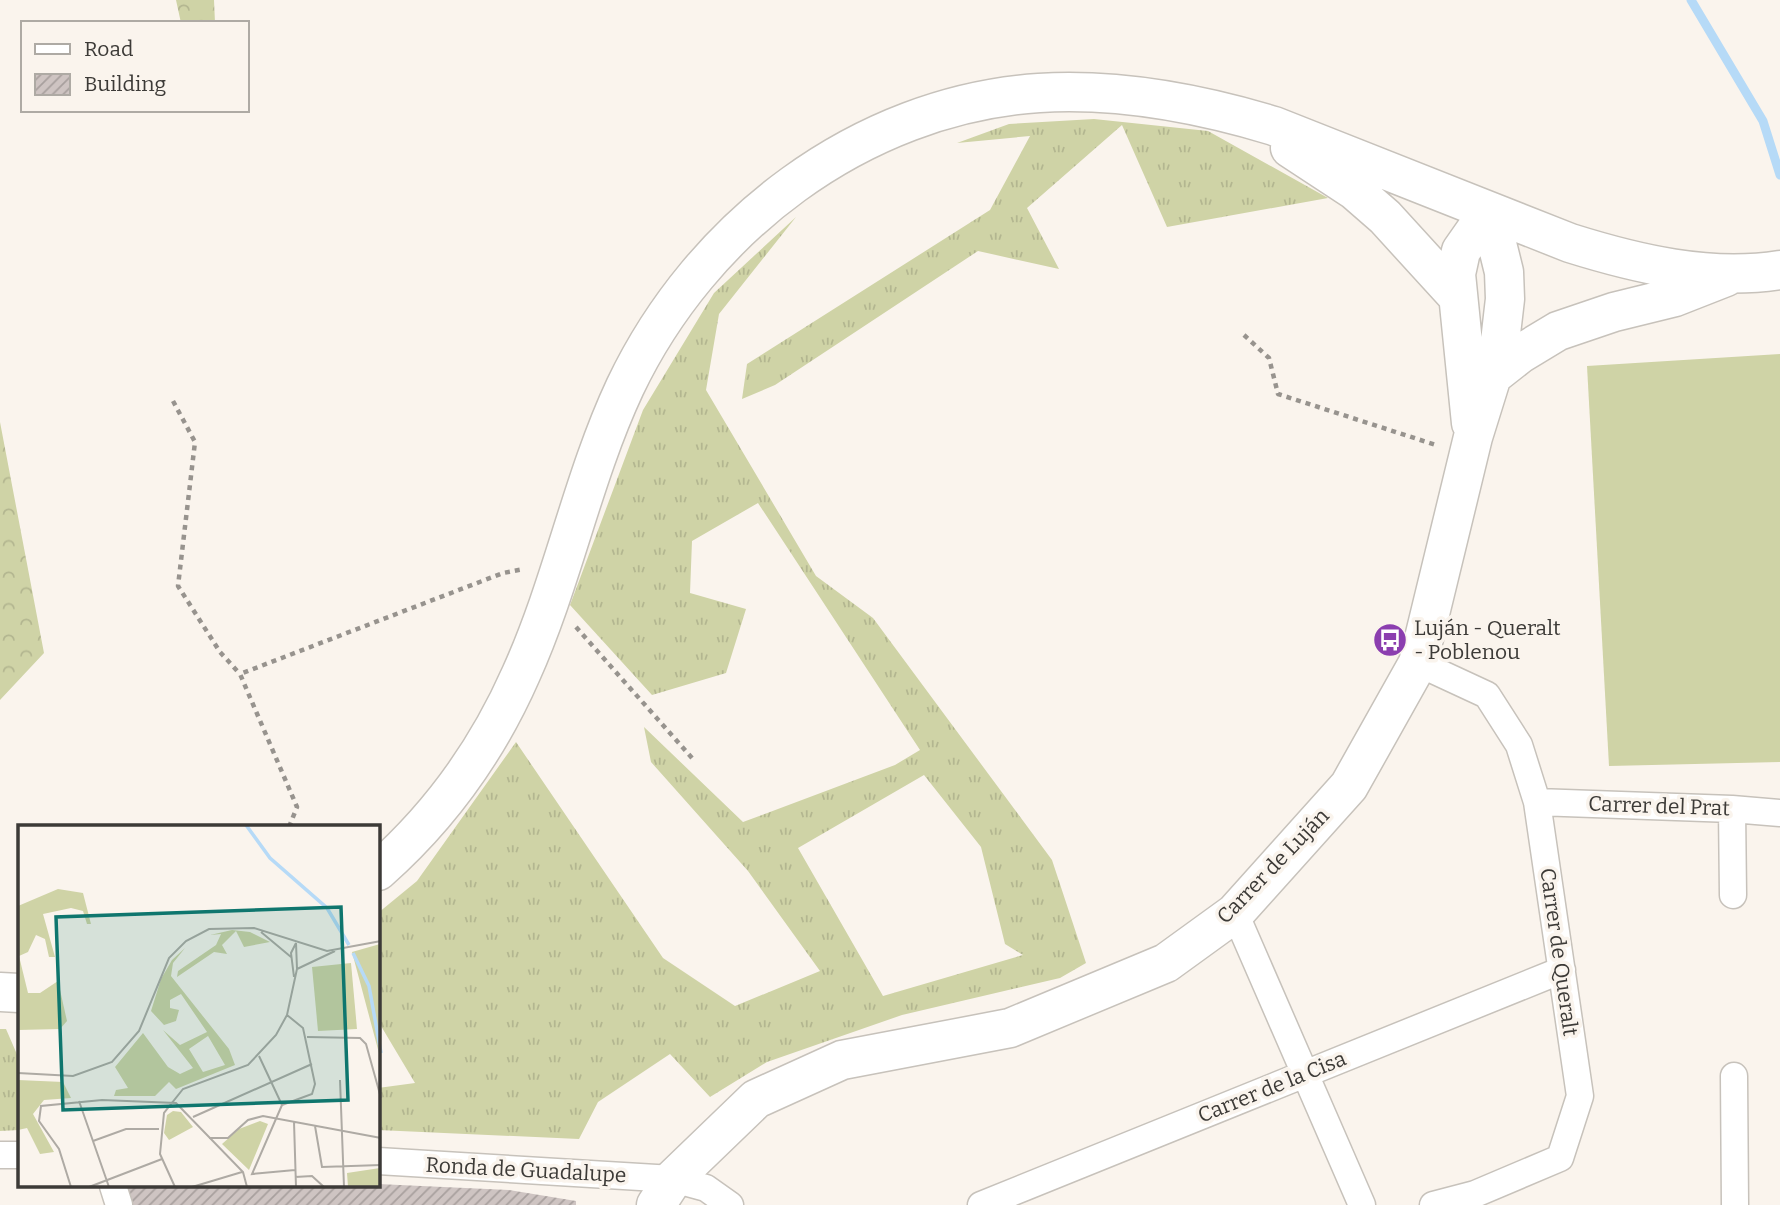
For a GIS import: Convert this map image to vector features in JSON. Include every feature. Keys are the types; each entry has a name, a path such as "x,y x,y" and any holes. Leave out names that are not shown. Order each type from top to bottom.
{"street":[{"path":"380,869 434,815 467,771 494,727 522,672 550,597 579,506 624,390 650,340 689,285 732,236 802,176 837,155 923,117 1007,96 1079,92 1170,100 1231,113 1274,126 1607,255 1683,271 1734,273 1780,270"},
{"path":"1231,113 1354,190 1385,217 1458,297"},
{"path":"1471,446 1457,274 1461,251 1489,211"},
{"name":"Carrer de Luján","path":"665,1192 756,1099 842,1060 1010,1028 1166,963 1235,913 1349,786 1418,663 1471,446 1492,376 1506,299 1504,272 1489,211"},
{"path":"1492,376 1520,354 1558,331 1614,312 1675,297 1734,273"},
{"name":"Carrer de Queralt","path":"1418,663 1487,695 1519,745 1537,802 1580,1096 1560,1158 1475,1194 1433,1205"},
{"name":"Carrer del Prat","path":"1537,802 1732,808 1780,813"},
{"path":"1732,808 1733,895"},
{"path":"1235,913 1362,1205"},
{"name":"Carrer de la Cisa","path":"981,1205 1562,970"},
{"path":"0,992 18,993"},
{"path":"1734,1076 1735,1205"},
{"path":"0,1155 18,1155"},
{"name":"Ronda de Guadalupe","path":"380,1161 665,1192 706,1188 730,1205"},
{"path":"114,1188 119,1205"}],"path":[{"path":"1244,335 1269,358 1278,394 1471,446"},
{"path":"173,401 195,442 178,586 220,652 240,674 297,807 290,825"},
{"path":"240,674 503,573 562,562"},
{"path":"550,597 692,758"}],"green space":[{"path":"176,0 214,0 215,21 181,21"},
{"path":"1094,119 1208,131 1328,198 1167,227 1122,125 1027,208 1059,269 978,251 775,385 742,399 747,364 990,210 1030,136 957,143 1009,124"},
{"path":"796,217 719,314 706,390 816,576 873,618 1052,860 1086,963 1060,978 902,1015 767,1062 710,1097 670,1054 598,1102 579,1139 380,1130 380,1088 415,1083 380,1024 380,911 417,881 516,742 663,958 735,1006 820,971 748,871 651,762 644,727 743,822 895,765 920,750 758,503 692,541 690,593 746,609 726,673 652,695 570,605 643,410 714,293","holes":["924,775 981,847 1005,944 1023,955 883,996 798,848"]},
{"path":"1780,354 1780,762 1609,766 1587,366"},
{"path":"0,422 44,653 0,700"},
{"path":"0,1029 6,1029 18,1057 18,1130 0,1131"}],"building":[{"path":"380,1184 509,1190 576,1201 576,1205 120,1205 115,1191 127,1188 380,1188"}],"waterway":[{"path":"1691,0 1763,121 1780,175"}],"place":[{"name":"Luján - Queralt - Poblenou","path":"1390,640"}]}
